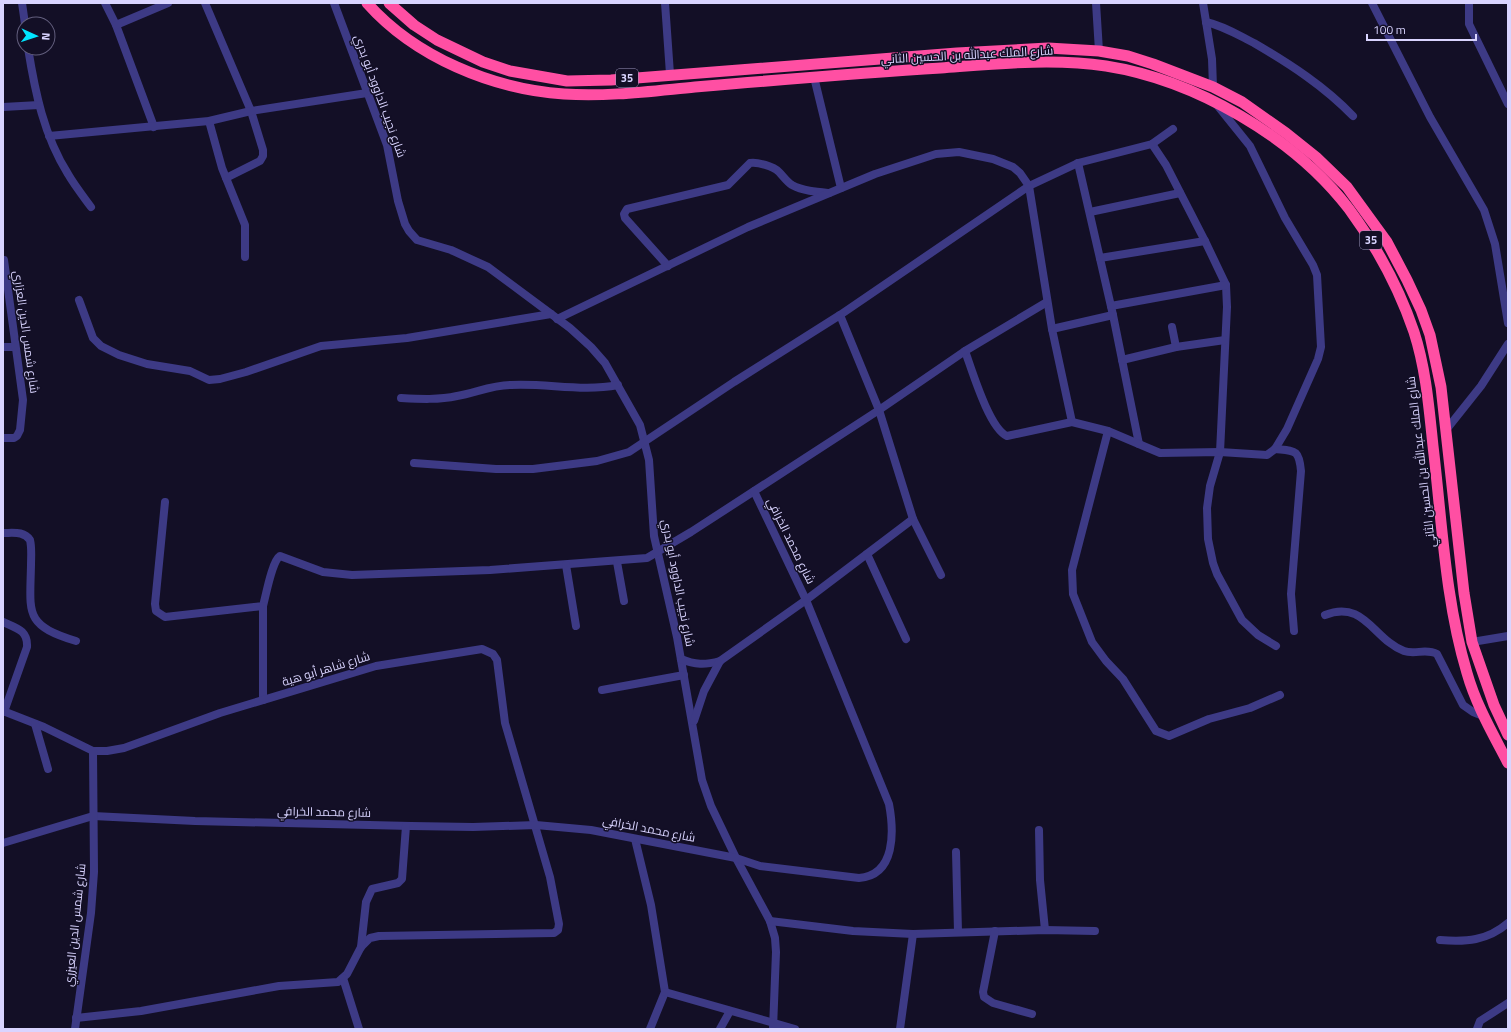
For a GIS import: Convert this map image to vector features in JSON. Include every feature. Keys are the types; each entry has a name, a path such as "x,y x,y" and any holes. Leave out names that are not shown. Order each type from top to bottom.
{"highway":[{"name":"شارع الملك عبدالله بن الحسين الثاني","path":"367,3 388,25 430,54 482,77 511,86 543,92 565,94 640,92 814,77 996,64 1055,63 1103,66 1143,74 1215,102 1266,132 1313,170 1346,205 1377,249 1394,282 1414,333 1423,369 1429,407 1450,598 1467,676 1483,716 1508,763"},
{"name":"شارع الملك عبدالله بن الحسين الثاني","path":"389,3 414,25 437,40 483,62 510,71 567,81 611,80 670,74 1048,48 1099,51 1128,56 1213,87 1242,102 1316,157 1347,187 1387,242 1407,280 1430,335 1441,387 1464,593 1472,642 1494,705 1508,735"},
{"path":"885,59 881,65 885,72"},
{"path":"854,61 858,63 860,67 859,72 856,74"}],"street":[{"path":"22,3 24,16"},
{"path":"105,3 116,25 154,127"},
{"path":"116,25 168,3"},
{"path":"204,3 251,111 263,150 262,158 226,178"},
{"name":"شارع نجيب الداوود أبو بدري","path":"334,3 387,145 398,201 405,224 409,231 417,240 457,253 488,267 554,316 595,352 605,363 640,425 646,441 651,480 654,536 681,659 702,780 711,806 736,858 770,921 776,952 772,1025"},
{"path":"665,3 670,74"},
{"path":"1096,3 1099,51"},
{"path":"1203,3 1212,59 1213,87"},
{"path":"1372,3 1430,118 1484,210 1495,244 1508,323"},
{"path":"1469,3 1469,24 1508,104"},
{"path":"1206,22 1218,24 1303,73 1335,97 1352,116"},
{"path":"30,56 39,105 49,136 68,174 91,207"},
{"path":"814,77 841,188"},
{"path":"49,136 209,121 251,111 367,93"},
{"path":"965,351 982,398 1002,434 1011,437 1072,422 1108,431 1152,451 1168,453 1220,452 1263,456 1276,449 1287,429 1318,360 1320,347 1317,275 1313,265 1285,218 1250,146 1215,102"},
{"path":"3,107 39,105"},
{"path":"209,121 226,178 245,225 245,257"},
{"path":"414,463 496,469 569,466 621,456 840,315 1029,186 1078,164 1152,144 1173,130"},
{"path":"1152,144 1206,241 1226,285 1227,307 1220,452 1210,486 1207,508 1208,539 1213,563 1242,620 1258,635 1276,646"},
{"path":"79,300 93,338 101,346 133,360 190,371 210,380 220,379 246,372 321,346 406,338 554,316 668,266 748,227 875,174 947,152 980,155 1005,164 1020,173 1029,186 1047,302 1072,422"},
{"path":"668,266 625,218 624,214 627,209 728,185 750,163 756,162 778,170 790,184 796,187 813,192 832,193"},
{"path":"1078,164 1113,315 1139,444"},
{"path":"1090,212 1180,192"},
{"path":"1100,258 1206,241"},
{"name":"شارع شمس الدين العزاري","path":"3,438 14,438 17,436 20,430 23,400 4,260"},
{"path":"1111,306 1226,285"},
{"path":"263,700 264,606 274,565 277,558 280,556 323,572 345,575 464,572 617,562 647,558 658,554 880,410 965,351 1047,302"},
{"path":"840,315 880,410 913,519 941,575"},
{"path":"1052,329 1113,315"},
{"path":"1172,327 1176,347"},
{"path":"1122,360 1176,347 1225,340"},
{"path":"1446,430 1481,386 1508,344"},
{"path":"3,347 15,347"},
{"path":"402,398 429,399 457,396 489,387 513,384 583,388 618,385"},
{"path":"1108,431 1072,570 1073,594 1092,642 1106,661 1123,679 1156,731 1162,735 1169,736 1209,719 1250,708 1280,695"},
{"path":"1276,449 1294,451 1299,456 1301,471 1291,594 1294,631"},
{"name":"شارع محمد الخرافي","path":"3,843 93,816 195,821 406,826 473,827 536,824 591,830 635,838 736,858 760,866 859,878 870,877 879,870 888,858 892,841 892,823 889,804 806,600 754,491"},
{"path":"165,502 155,604 158,614 165,617 264,606"},
{"path":"681,659 693,664 706,665 720,661 806,600 913,519"},
{"path":"3,533 25,534 30,540 30,596 32,612 38,624 56,634 76,640"},
{"path":"867,554 906,639"},
{"path":"617,562 624,601"},
{"path":"566,565 576,626"},
{"path":"1325,615 1335,611 1348,612 1358,616 1390,642 1404,651 1413,652 1426,650 1437,654 1463,705 1473,712 1483,716"},
{"path":"3,622 20,629 28,640 27,647 4,711"},
{"path":"1472,642 1508,636"},
{"name":"شارع شاهر أبو هية","path":"4,711 93,751 107,751 124,748 205,718 376,666 475,649 488,651 497,660 500,668 501,699 505,723 536,824 550,877 559,928 556,932 524,935 466,934 379,936 370,938 361,947"},
{"path":"693,724 704,691 720,661"},
{"path":"602,690 684,675"},
{"path":"35,724 48,769"},
{"name":"شارع شمس الدين العيزري","path":"75,1029 91,913 94,872 93,751"},
{"path":"76,1018 141,1011 279,986 307,983 331,984 338,982 344,978 361,947 366,902 372,889 398,882 402,879 406,826"},
{"path":"1038,830 1044,930"},
{"path":"635,838 652,905 665,992 650,1029"},
{"path":"956,852 958,932"},
{"path":"770,921 853,931 913,934 1044,930 1095,931"},
{"path":"1440,940 1463,942 1482,939 1495,933 1508,923"},
{"path":"995,931 984,997 993,1003 1032,1014"},
{"path":"900,1029 913,934"},
{"path":"344,978 359,1029"},
{"path":"665,992 772,1025 795,1029"},
{"path":"1477,1029 1480,1021 1508,1003"},
{"path":"720,1029 730,1011"}]}
